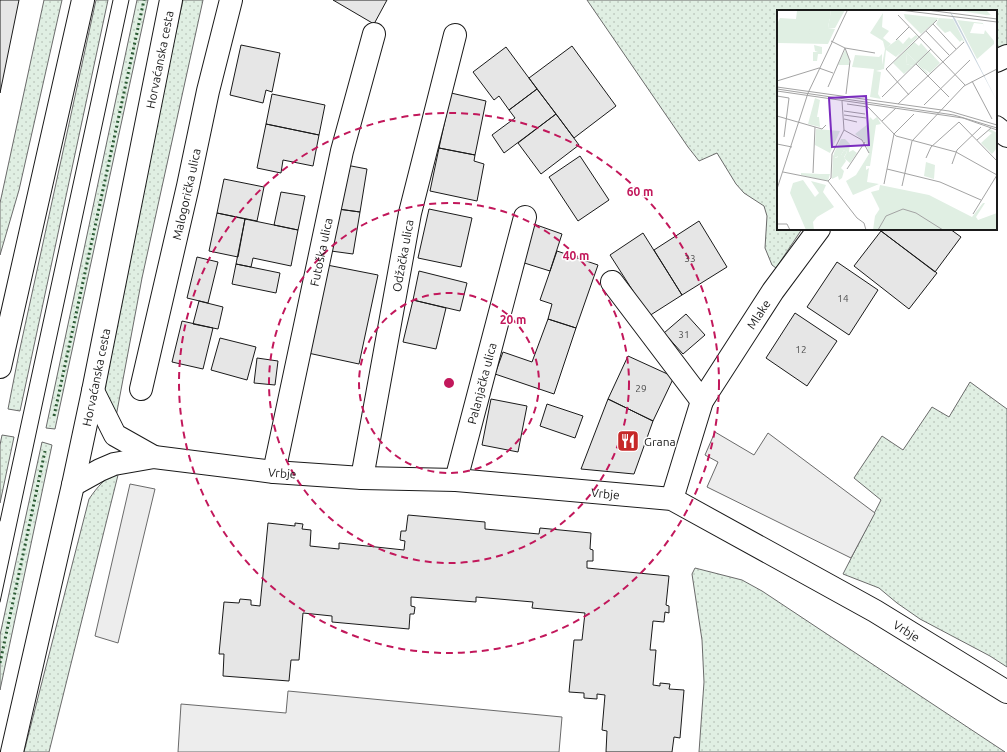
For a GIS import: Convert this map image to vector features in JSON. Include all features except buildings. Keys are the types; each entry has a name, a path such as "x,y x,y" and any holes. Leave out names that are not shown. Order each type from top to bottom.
{"street":[{"path":"0,367 83,0"},
{"name":"Horvaćanska cesta","path":"12,752 94,391 171,0"},
{"name":"Malogorička ulica","path":"141,389 208,92 231,0"},
{"name":"Futoška ulica","path":"274,472 342,151 374,34"},
{"name":"Odžačka ulica","path":"362,478 410,213 455,35"},
{"path":"997,61 1007,56"},
{"path":"997,128 1007,136"},
{"name":"Palanjačka ulica","path":"456,480 525,217"},
{"name":"Mlake","path":"672,499 702,401 773,291 818,230"},
{"path":"612,282 702,401"},
{"path":"0,339 12,316"},
{"name":"Vrbje","path":"94,391 115,435 154,457"},
{"name":"Vrbje","path":"73,485 114,464 154,457 274,472 362,478 456,480 672,499 875,611 1007,692"}],"green space":[{"path":"44,0 62,0 19,190 0,255 0,203"},
{"path":"96,0 108,0 20,411 8,409 19,353"},
{"path":"137,0 148,0 55,429 46,428"},
{"path":"183,0 203,0 142,278 115,422 100,381"},
{"path":"587,0 1007,0 1007,48 997,53 997,10 777,10 777,230 801,230 776,268 772,265 765,248 767,216 764,206 744,193 736,184 717,153 699,161"},
{"path":"970,382 1007,409 1007,667 990,656 920,619 879,588 843,574 881,500 854,478 882,436 903,450 932,407 949,417"},
{"path":"2,435 14,437 0,503 0,445"},
{"path":"42,442 52,445 0,690 0,635"},
{"path":"119,471 49,752 24,752 89,499 102,483"},
{"path":"695,568 742,580 762,591 1005,752 699,752 704,682 702,640 692,574"}],"shaded area":[{"path":"715,432 754,455 768,433 875,513 851,558 707,487 718,462 705,455"},
{"path":"130,484 155,489 118,643 95,636"},
{"path":"288,691 562,717 559,752 178,752 181,704 286,713"}],"tram line":[{"path":"0,521 113,0"},
{"path":"0,602 129,0"}],"hedge":[{"path":"54,416 144,0"},
{"path":"0,663 45,451"}],"place":[{"name":"Grana","path":"628,441"}]}
